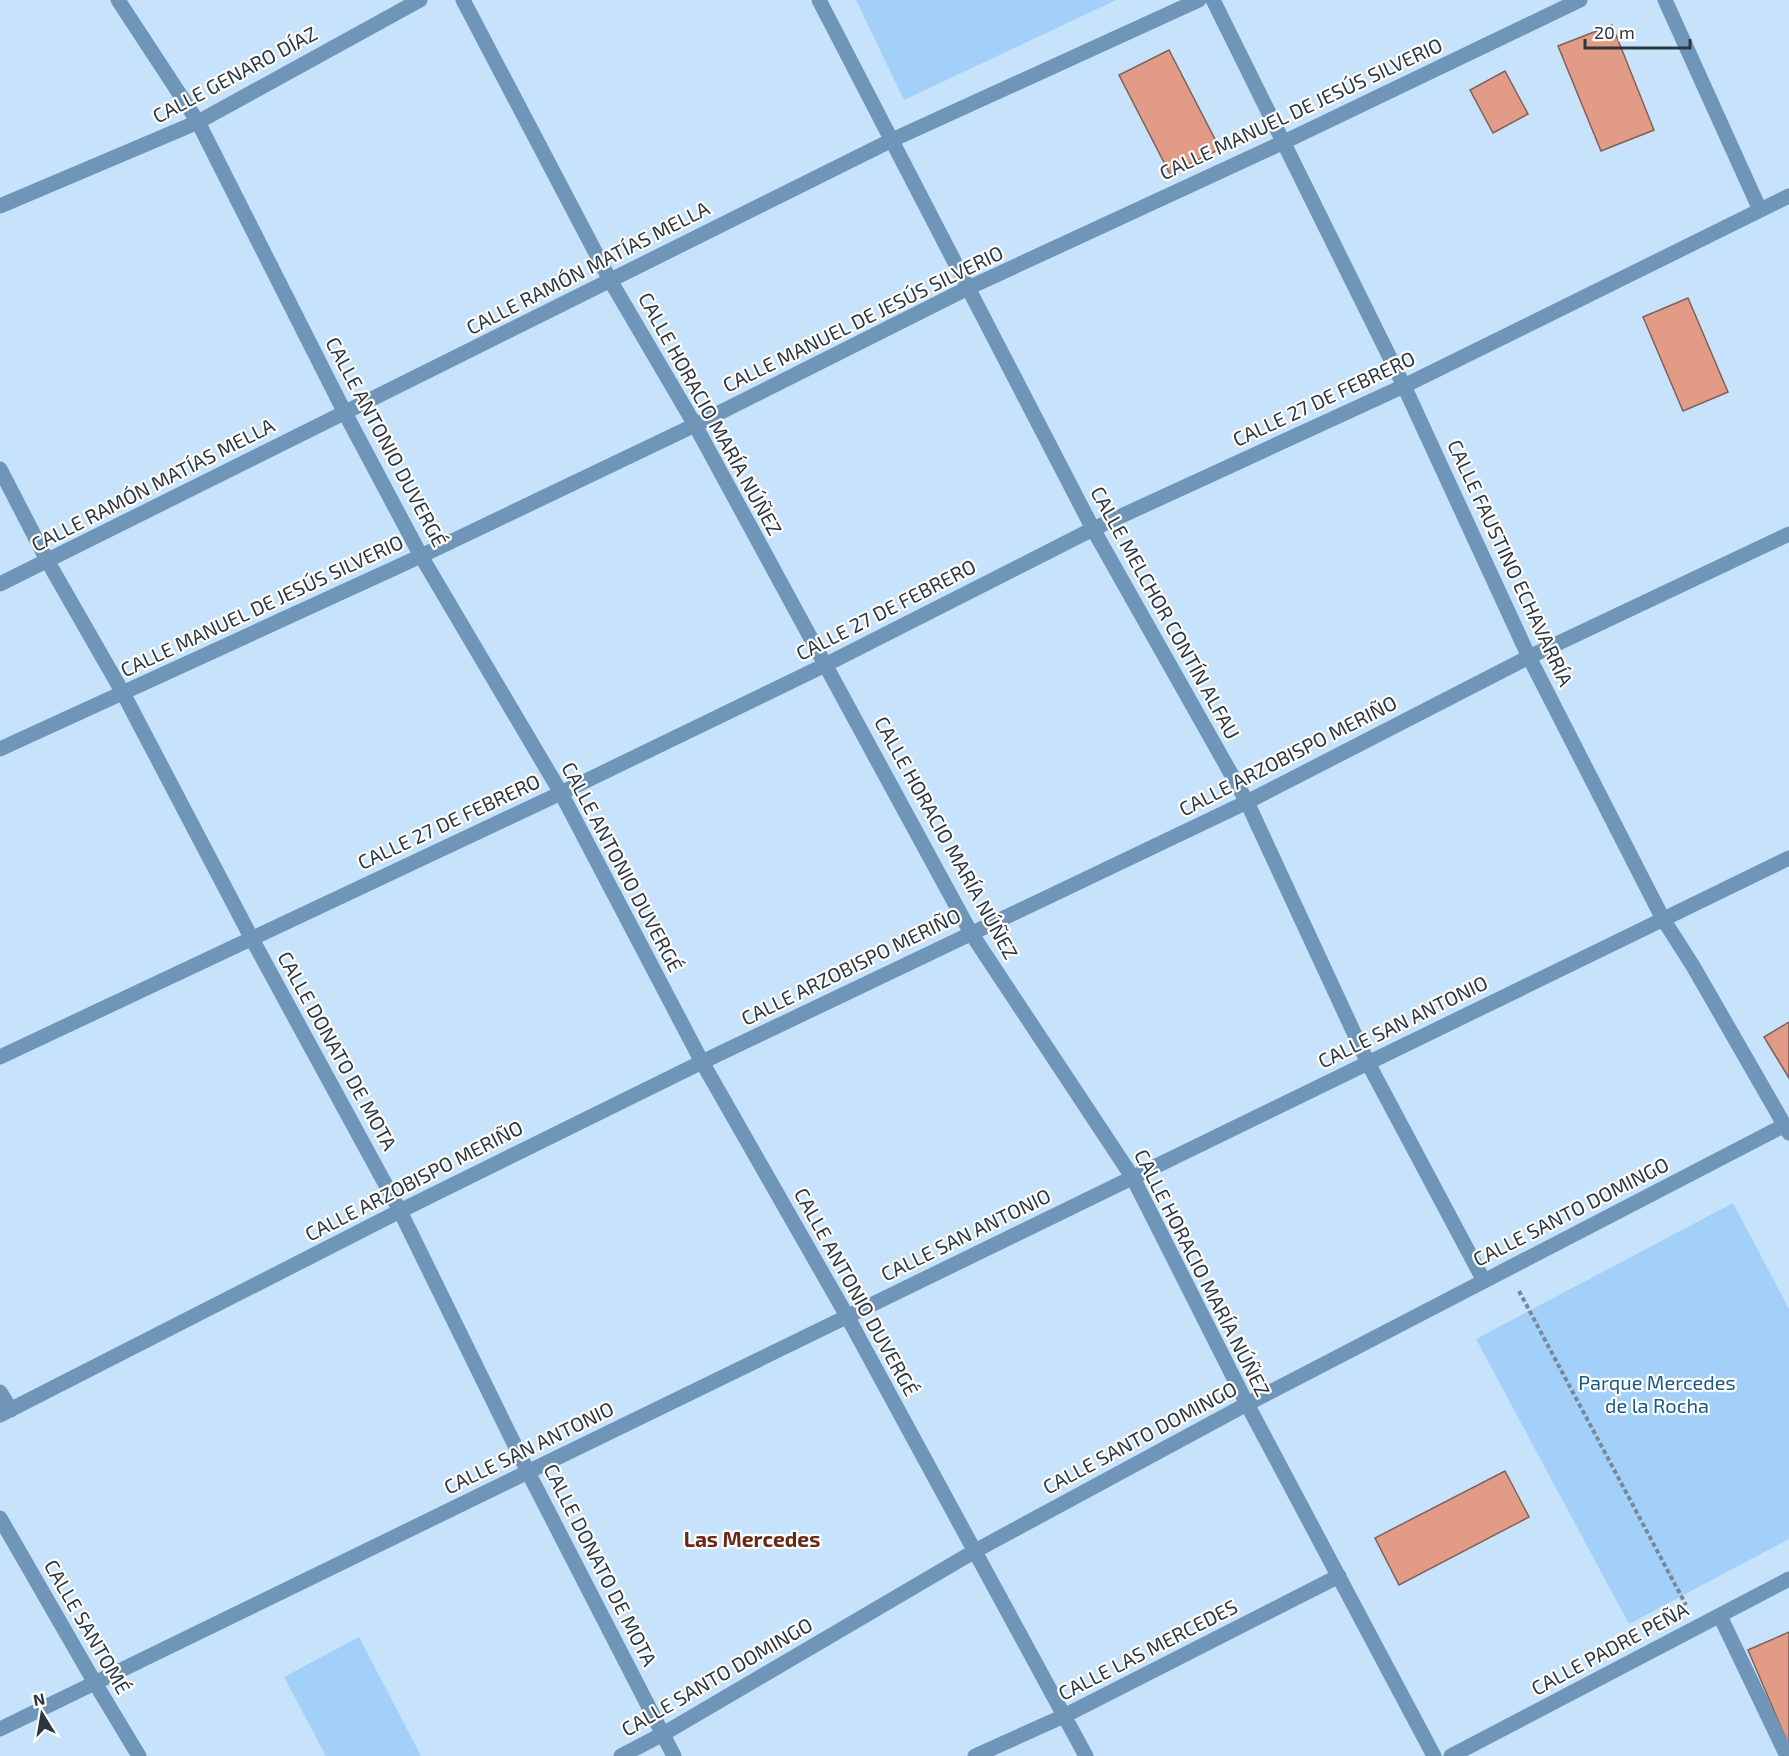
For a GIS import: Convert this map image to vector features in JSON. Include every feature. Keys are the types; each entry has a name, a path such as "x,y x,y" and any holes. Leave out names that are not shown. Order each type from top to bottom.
{"street":[{"name":"CALLE ANTONIO DUVERGÉ","path":"118,0 198,122 421,556 561,793 702,1062 847,1316 1086,1756"},
{"name":"CALLE GENARO DÍAZ","path":"0,206 198,122 420,0"},
{"name":"CALLE HORACIO MARÍA NÚÑEZ","path":"463,0 610,280 695,425 971,933 1133,1178 1247,1404 1434,1756"},
{"name":"CALLE MELCHOR CONTÍN ALFAU","path":"819,0 1093,529 1247,802 1368,1063 1484,1281"},
{"name":"CALLE RAMÓN MATÍAS MELLA","path":"0,584 892,140 1199,0"},
{"name":"CALLE FAUSTINO ECHAVARRÍA","path":"1213,0 1404,386 1529,657 1663,920 1693,966 1787,1129"},
{"name":"CALLE MANUEL DE JESÚS SILVERIO","path":"0,749 421,556 695,425 968,288 1284,142 1580,0"},
{"path":"1665,0 1760,210"},
{"name":"CALLE 27 DE FEBRERO","path":"0,1057 561,793 825,665 1093,529 1404,386 1789,196"},
{"name":"CALLE DONATO DE MOTA","path":"0,470 48,562 123,693 252,939 400,1211 528,1472 674,1756"},
{"name":"CALLE ARZOBISPO MERIÑO","path":"5,1412 400,1211 702,1062 1247,802 1529,657 1789,534"},
{"name":"CALLE SAN ANTONIO","path":"0,1729 1789,858"},
{"name":"CALLE SANTO DOMINGO","path":"621,1756 663,1734 975,1551 1247,1404 1507,1269 1787,1129"},
{"path":"0,1392 5,1412"},
{"name":"CALLE SANTOMÉ","path":"0,1518 140,1756"},
{"name":"CALLE LAS MERCEDES","path":"975,1756 1064,1716 1339,1576"},
{"name":"CALLE PADRE PEÑA","path":"1451,1756 1789,1579"},
{"path":"1720,1616 1787,1756"}],"path":[{"path":"1507,1269 1697,1627"}],"green space":[{"path":"856,0 1116,0 904,100"},
{"name":"Parque Mercedes de la Rocha","path":"1733,1203 1789,1309 1789,1539 1629,1624 1476,1339"},
{"path":"359,1637 421,1756 326,1756 284,1677"}],"building":[{"path":"1612,25 1654,130 1601,151 1558,46"},
{"path":"1169,50 1220,149 1170,174 1119,75"},
{"path":"1505,71 1528,114 1493,133 1470,90"},
{"path":"1688,298 1728,392 1683,411 1643,317"},
{"path":"1789,1022 1789,1078 1764,1037"},
{"path":"1505,1471 1529,1517 1399,1585 1375,1538"},
{"path":"1789,1632 1789,1746 1748,1650"}],"district":[{"name":"Las Mercedes","path":"752,1540"}]}
